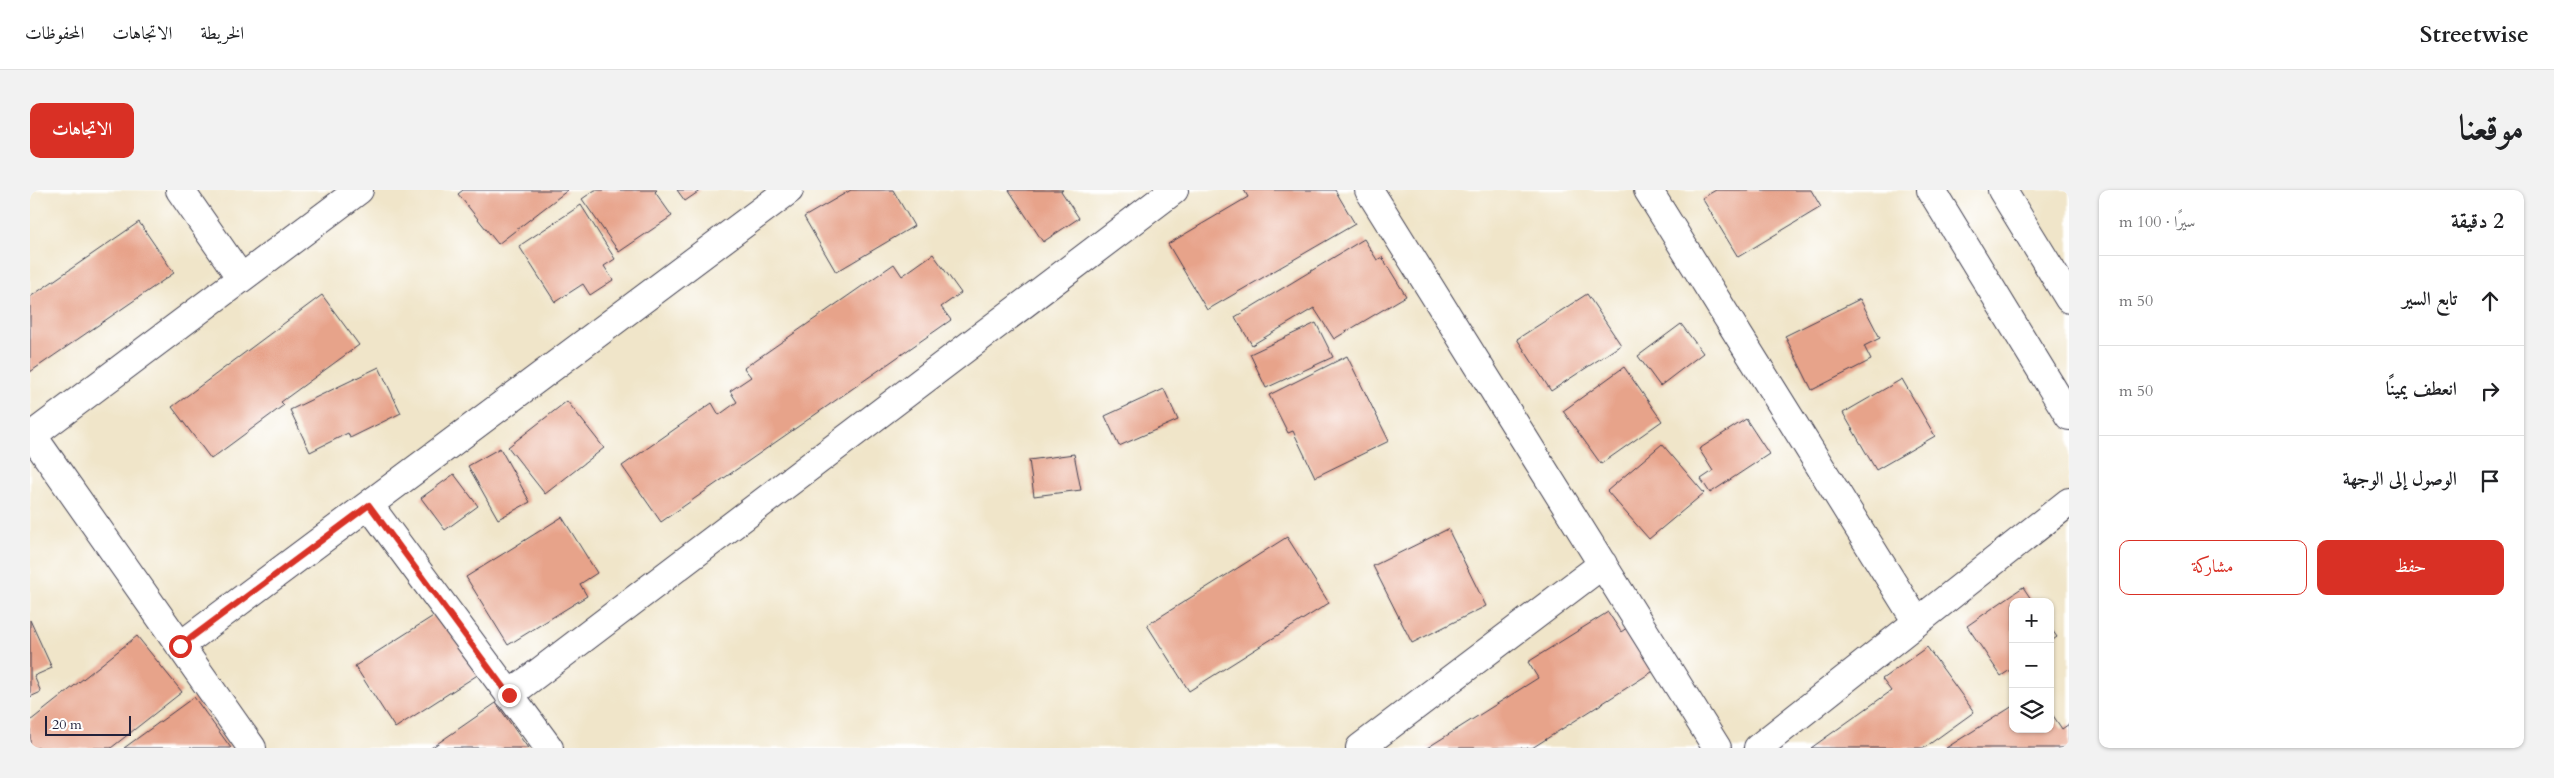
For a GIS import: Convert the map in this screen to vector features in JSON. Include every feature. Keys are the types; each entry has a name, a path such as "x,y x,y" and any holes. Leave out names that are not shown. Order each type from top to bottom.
{"street":[{"path":"180,190 241,278"},
{"path":"252,748 31,436 359,190"},
{"path":"180,646 790,190"},
{"path":"509,695 1174,190"},
{"path":"1369,190 1717,748"},
{"path":"1648,190 1917,622"},
{"path":"1931,190 2069,416"},
{"path":"2002,190 2069,299"},
{"path":"1758,748 2069,502"},
{"path":"369,505 549,748"},
{"path":"1360,748 1603,564"}],"building":[{"path":"463,190 568,190 498,244 458,194"},
{"path":"595,190 657,190 655,192 672,216 619,252 582,199"},
{"path":"677,190 701,190 685,201"},
{"path":"851,190 893,190 914,226 836,272 804,217"},
{"path":"1009,190 1063,190 1061,191 1079,218 1043,242"},
{"path":"1244,190 1335,190 1355,224 1207,310 1168,244 1248,197"},
{"path":"1716,190 1811,190 1821,207 1738,257 1702,198"},
{"path":"581,205 615,259 604,266 613,280 590,295 583,284 555,302 519,246"},
{"path":"139,222 174,273 30,372 30,297"},
{"path":"1364,239 1377,260 1382,257 1406,296 1334,339 1314,308 1252,345 1235,317"},
{"path":"933,254 961,293 941,307 951,320 661,522 622,466 712,403 719,415 737,402 730,391 751,377 744,368 894,264 902,276"},
{"path":"1587,294 1621,345 1551,391 1517,339"},
{"path":"322,295 359,345 281,402 284,405 211,459 172,407"},
{"path":"1860,299 1880,338 1864,346 1871,360 1812,390 1785,336"},
{"path":"1316,323 1333,357 1266,388 1250,354"},
{"path":"1681,324 1703,353 1660,386 1638,356"},
{"path":"1347,356 1389,441 1315,477 1293,431 1288,433 1269,395"},
{"path":"379,367 401,413 350,438 348,433 310,452 290,410"},
{"path":"1624,367 1662,421 1601,464 1563,411"},
{"path":"1902,379 1935,436 1876,470 1843,413"},
{"path":"1164,389 1178,420 1119,446 1105,416"},
{"path":"567,401 604,448 545,494 508,447"},
{"path":"1746,419 1769,454 1710,493 1701,479 1713,471 1699,449"},
{"path":"1662,444 1704,493 1649,539 1607,491"},
{"path":"500,448 530,502 498,519 468,466"},
{"path":"1074,454 1081,490 1034,496 1029,460"},
{"path":"454,474 478,506 445,530 421,498"},
{"path":"562,517 597,573 580,584 587,596 508,645 466,577"},
{"path":"1448,529 1486,606 1412,643 1373,566"},
{"path":"1287,537 1329,603 1189,691 1147,625"},
{"path":"2023,587 2030,598 2009,598 2009,671 2001,676 1967,626"},
{"path":"1608,612 1621,632 1628,627 1655,670 1532,748 1427,748 1538,678 1528,662"},
{"path":"438,613 479,674 395,728 355,666"},
{"path":"30,620 52,668 34,676 41,692 30,697"},
{"path":"137,636 182,692 111,748 30,748 30,721"},
{"path":"1927,647 1974,712 1924,748 1811,748 1891,691 1882,679"},
{"path":"194,697 231,748 124,748"},
{"path":"496,703 528,748 431,748"},
{"path":"2009,709 2009,733 2054,733 2054,717 2062,729 2069,724 2069,748 1946,748"}],"route":[{"path":"180,646 369,505 509,695"}]}
